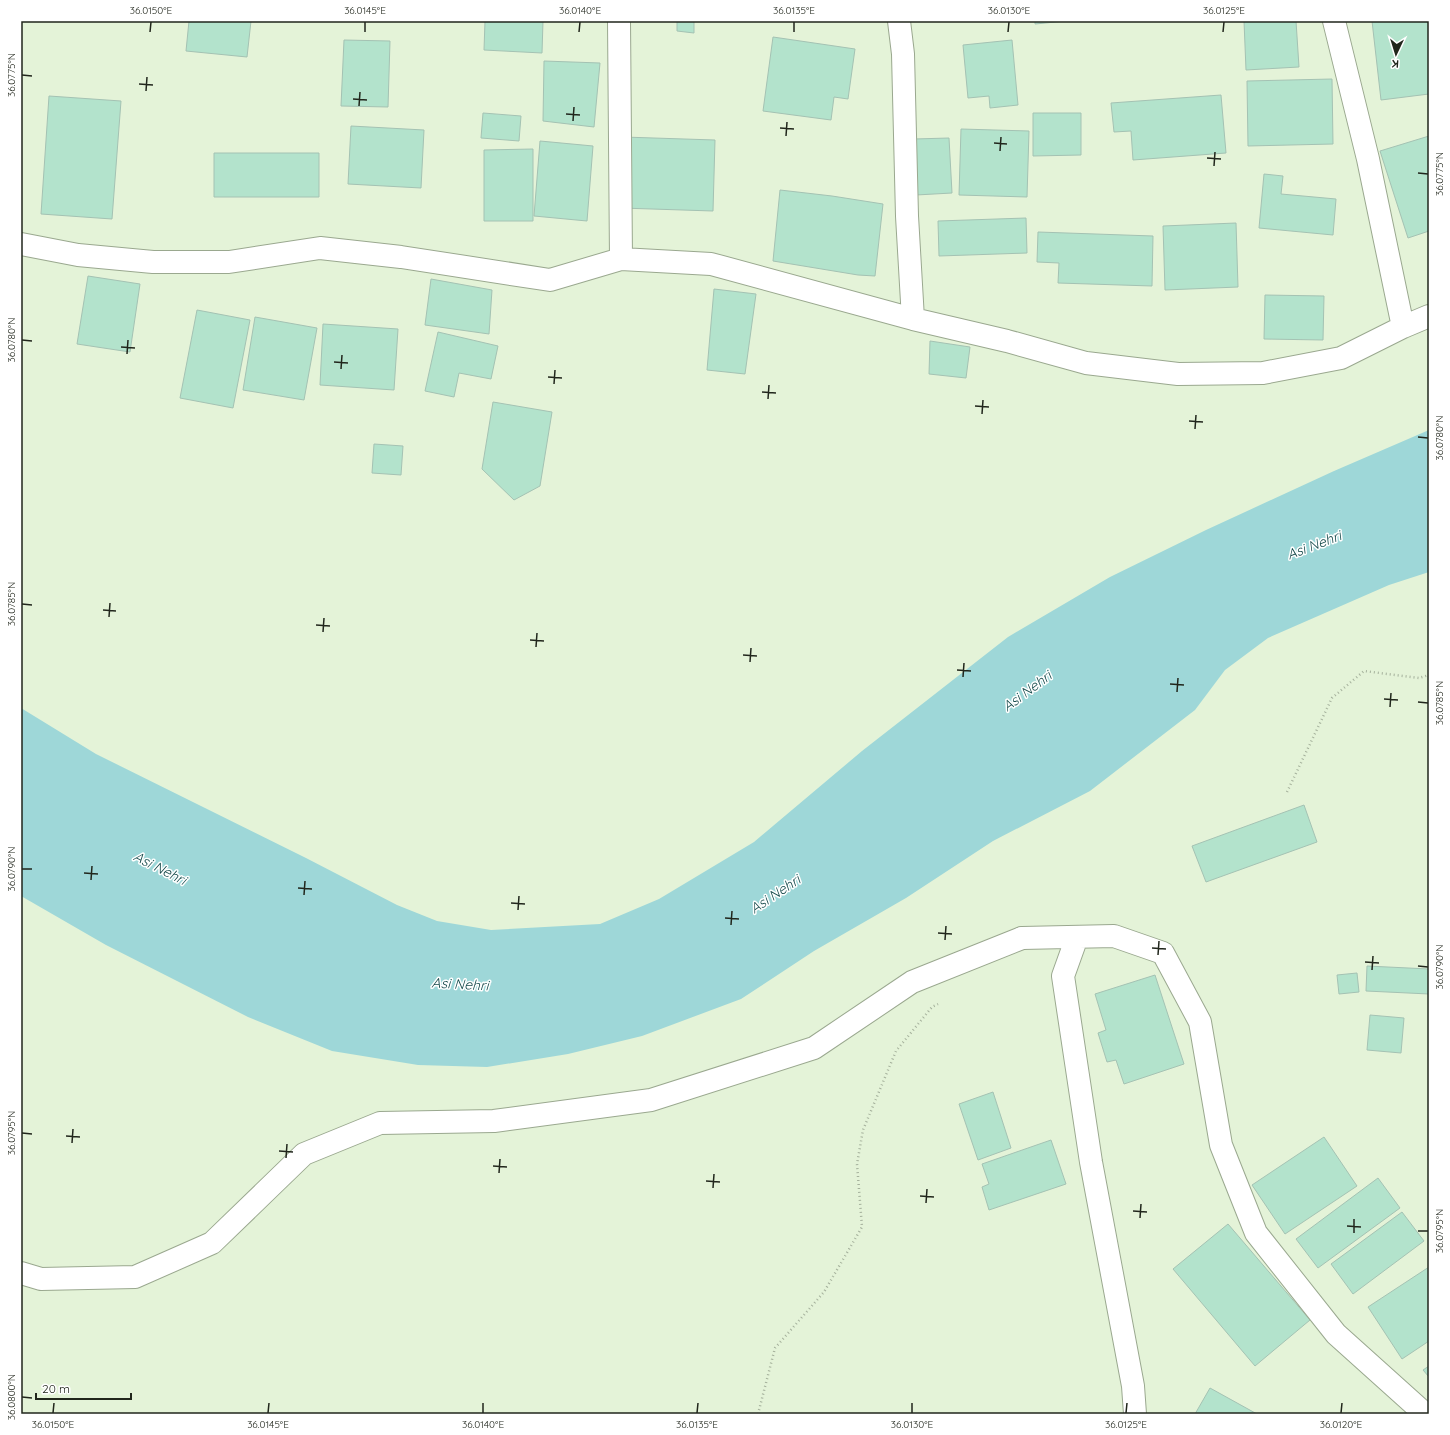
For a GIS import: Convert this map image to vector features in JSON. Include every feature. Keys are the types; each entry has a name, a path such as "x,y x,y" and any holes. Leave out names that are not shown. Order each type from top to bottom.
{"street":[{"path":"619,21 621,259"},
{"path":"899,21 903,54 907,216 913,319"},
{"path":"1334,21 1368,159 1403,327"},
{"path":"21,244 78,255 153,262 229,262 320,248 408,258 550,280 621,259 710,264 913,319 1007,341 1086,363 1178,374 1263,373 1341,358 1403,327 1429,316"},
{"path":"21,1273 41,1279 135,1277 212,1243 304,1154 380,1123 494,1121 651,1100 814,1048 912,982 1022,938 1114,936 1163,953 1200,1022 1221,1145 1256,1234 1336,1334 1425,1414"},
{"path":"1077,937 1063,976 1091,1162 1133,1386 1135,1414"}],"path":[{"path":"1287,792 1332,698 1364,671 1419,678 1429,675"},
{"path":"758,1414 775,1348 824,1292 862,1226 857,1164 863,1130 896,1051 932,1007 938,1003"}],"water":[{"name":"Asi Nehri","path":"1429,430 1429,572 1389,585 1268,638 1225,670 1195,710 1090,791 993,841 906,898 814,951 741,999 642,1036 568,1054 487,1067 418,1065 332,1051 248,1017 106,945 21,896 21,708 96,754 306,858 397,905 437,921 491,930 600,924 659,899 754,842 862,751 1008,637 1110,577 1206,530 1334,471"}],"building":[{"path":"189,21 251,21 247,57 186,51"},
{"path":"485,21 543,21 542,53 484,50"},
{"path":"677,21 694,21 694,33 677,31"},
{"path":"1035,21 1066,21 1035,24"},
{"path":"1244,21 1296,21 1299,67 1246,70"},
{"path":"1372,21 1429,21 1429,94 1381,100"},
{"path":"773,37 855,49 848,99 834,97 831,120 763,111"},
{"path":"344,40 390,41 388,107 341,106"},
{"path":"1012,40 1018,105 990,108 989,96 968,98 963,45"},
{"path":"544,61 600,63 594,127 543,121"},
{"path":"1332,79 1333,144 1248,146 1247,81"},
{"path":"1221,95 1226,153 1133,160 1131,131 1114,132 1111,103"},
{"path":"49,96 121,101 112,219 41,214"},
{"path":"483,113 521,116 519,141 481,138"},
{"path":"1033,113 1081,113 1081,155 1033,156"},
{"path":"351,126 424,130 421,188 348,184"},
{"path":"961,129 1029,131 1027,197 959,195"},
{"path":"1429,136 1429,231 1408,238 1380,151"},
{"path":"623,137 715,140 713,211 621,208"},
{"path":"949,138 952,193 916,195 914,139"},
{"path":"540,141 593,146 587,221 534,216"},
{"path":"533,149 533,221 484,221 484,150"},
{"path":"214,153 319,153 319,197 214,197"},
{"path":"1264,174 1283,176 1281,194 1336,199 1333,235 1259,228"},
{"path":"780,190 883,204 875,276 858,275 773,261"},
{"path":"1026,218 1027,253 939,256 938,221"},
{"path":"1236,223 1238,287 1165,290 1163,226"},
{"path":"1038,232 1153,236 1152,286 1058,283 1059,263 1037,262"},
{"path":"88,276 140,284 130,352 77,344"},
{"path":"431,279 492,290 489,334 425,325"},
{"path":"714,289 756,294 745,374 707,370"},
{"path":"1265,295 1324,296 1323,340 1264,339"},
{"path":"197,310 250,320 233,408 180,398"},
{"path":"255,317 317,328 304,400 243,390"},
{"path":"323,324 398,329 394,390 320,385"},
{"path":"438,332 498,346 491,379 459,373 454,397 425,391"},
{"path":"930,341 970,347 966,378 929,374"},
{"path":"493,402 552,412 540,486 514,500 482,469"},
{"path":"374,444 403,446 401,475 372,473"},
{"path":"1304,805 1317,842 1206,882 1192,846"},
{"path":"1367,966 1429,969 1429,994 1366,991"},
{"path":"1357,973 1359,992 1339,994 1337,975"},
{"path":"1155,975 1184,1064 1124,1084 1116,1060 1107,1062 1098,1033 1106,1030 1095,994"},
{"path":"1370,1015 1404,1018 1401,1053 1367,1050"},
{"path":"993,1092 1011,1148 978,1160 959,1104"},
{"path":"1324,1137 1357,1186 1285,1234 1252,1185"},
{"path":"1051,1140 1066,1184 989,1210 982,1187 989,1184 982,1164"},
{"path":"1378,1178 1400,1208 1318,1268 1296,1239"},
{"path":"1402,1212 1424,1241 1353,1294 1331,1264"},
{"path":"1228,1224 1310,1320 1255,1366 1173,1269"},
{"path":"1429,1267 1429,1341 1402,1359 1368,1307"},
{"path":"1429,1366 1429,1377 1423,1370"},
{"path":"1210,1388 1257,1414 1195,1414"}]}
